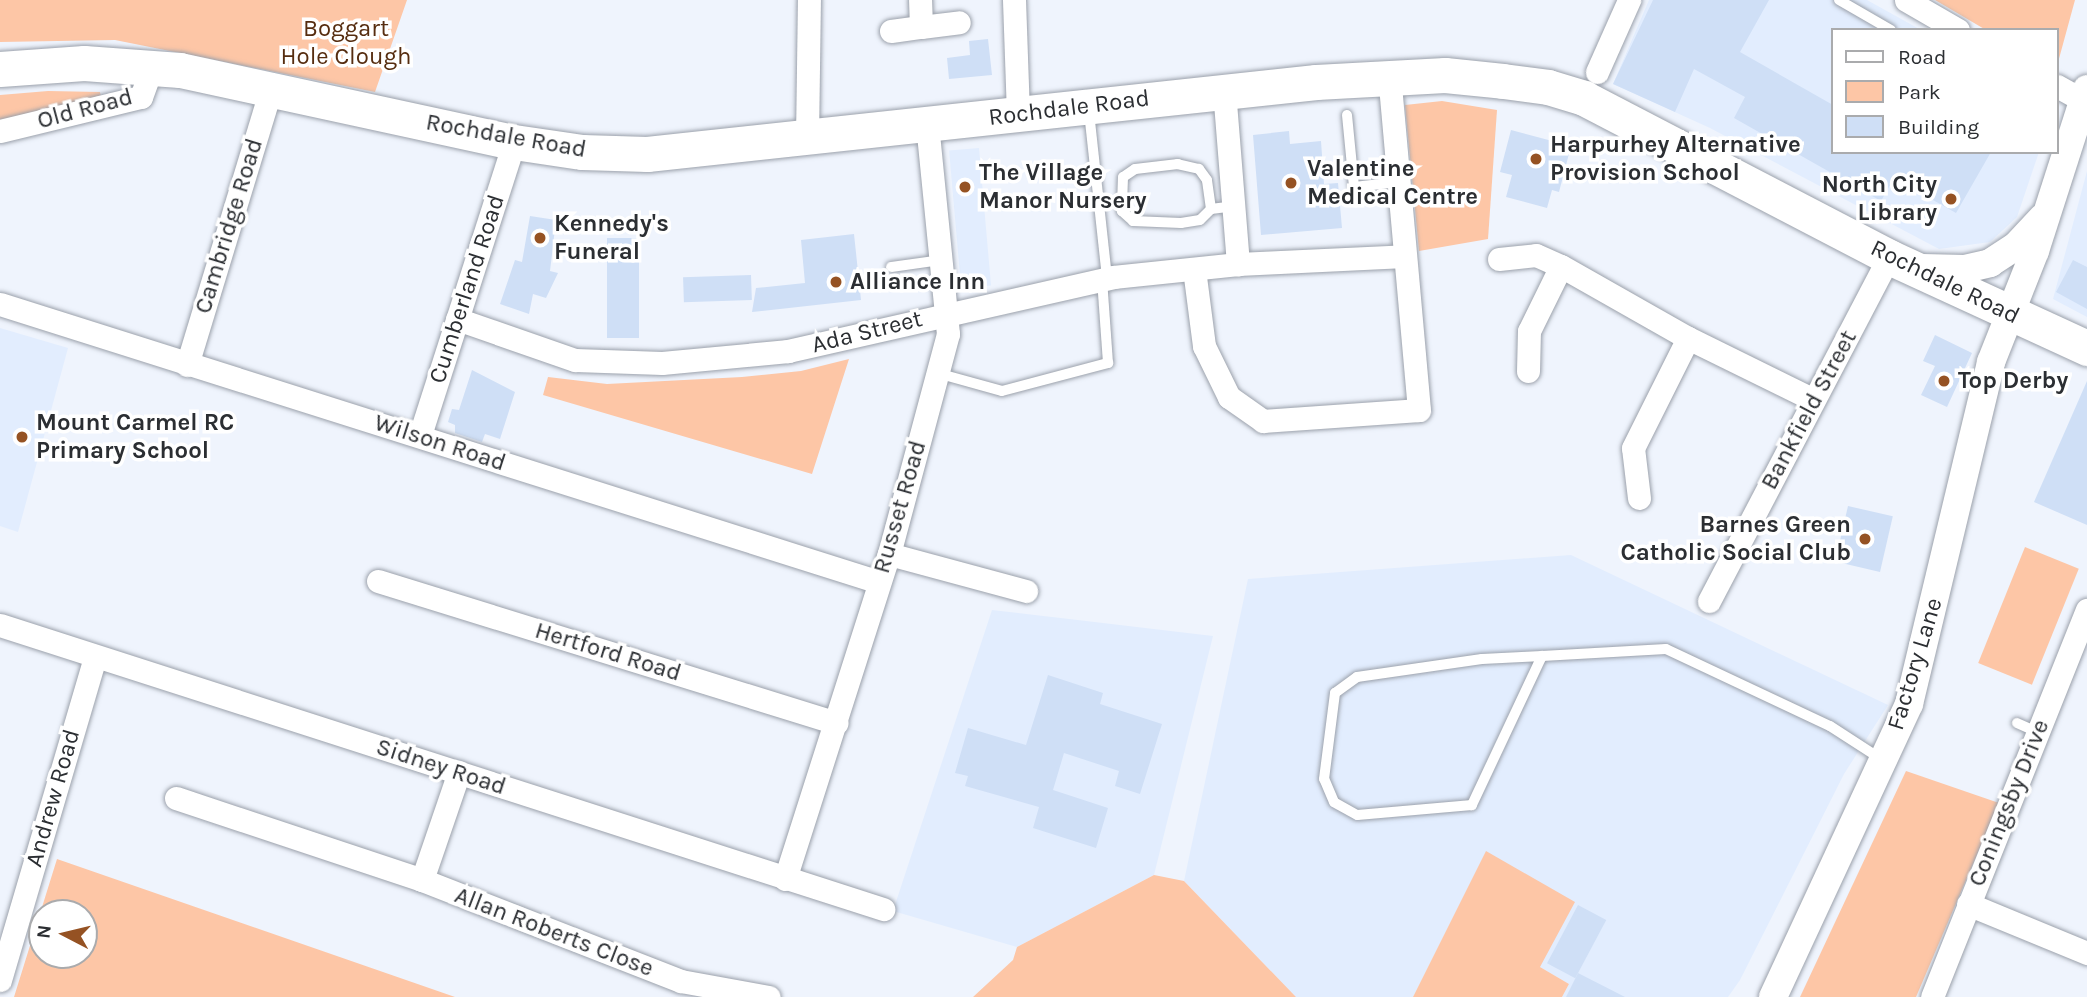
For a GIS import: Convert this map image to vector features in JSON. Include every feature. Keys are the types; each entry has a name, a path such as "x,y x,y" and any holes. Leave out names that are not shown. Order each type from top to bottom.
{"main road":[{"name":"Rochdale Road","path":"0,69 84,63 152,67 271,88 514,142 582,152 647,154 807,139 1224,90 1389,77 1445,75 1548,87 1584,98 1896,260 2087,348"}],"street":[{"path":"807,139 809,0"},
{"path":"920,0 921,27"},
{"path":"1014,0 1017,114"},
{"path":"1597,72 1629,0"},
{"path":"1906,0 1955,28"},
{"path":"891,31 960,22"},
{"name":"Old Road","path":"0,131 141,97 152,67"},
{"path":"1194,269 1203,346 1229,397 1262,421 1419,410 1389,77"},
{"path":"2059,87 2085,95"},
{"name":"Cambridge Road","path":"187,365 271,88"},
{"path":"1224,90 1238,264"},
{"name":"Factory Lane","path":"1773,997 1909,704 1988,375 2050,206 2085,95"},
{"name":"Russet Road","path":"785,879 889,554 937,373 948,312 927,125"},
{"name":"Cumberland Road","path":"420,435 514,142"},
{"path":"1896,260 1941,270 1990,263 2016,246 2050,206"},
{"path":"1499,259 1536,255 1561,266 1688,338 1812,399"},
{"name":"Ada Street","path":"457,319 575,360 662,363 788,351 948,312 1104,279 1238,264 1405,256"},
{"name":"Bankfield Street","path":"1709,601 1812,399 1896,260"},
{"path":"1528,371 1529,331 1561,266"},
{"name":"Wilson Road","path":"0,304 879,582"},
{"path":"1639,498 1633,448 1688,338"},
{"path":"889,554 1026,592"},
{"name":"Hertford Road","path":"378,581 837,723"},
{"name":"Coningsby Drive","path":"1931,997 1968,904 2027,727 2087,610"},
{"name":"Sidney Road","path":"0,625 883,909"},
{"name":"Andrew Road","path":"0,980 10,912 95,657"},
{"path":"422,880 459,772"},
{"name":"Allan Roberts Close","path":"176,798 422,880 681,981 769,997"},
{"path":"1968,904 2087,953"}],"lane":[{"path":"1839,0 1888,28"},
{"path":"937,373 1002,391 1108,363 1104,279 1089,106"},
{"path":"1348,115 1354,187 1399,183"},
{"path":"1211,209 1207,180 1199,169 1167,165 1135,169 1123,177 1122,211 1133,221 1181,223 1200,220 1211,209 1235,206"},
{"path":"891,267 941,260"},
{"path":"1542,656 1472,805 1357,815 1334,802 1324,779 1335,693 1357,677 1542,656 1666,649 1830,726 1883,761"}],"shaded area":[{"path":"1649,0 1867,0 1917,28 1832,28 1832,154 2038,154 2017,217 1990,242 1939,249 1710,128 1613,84"},
{"path":"979,148 991,285 961,288 949,151"},
{"path":"2087,171 2087,317 2053,299"},
{"name":"Mount Carmel RC Primary School","path":"0,328 68,348 18,532 0,526"},
{"path":"1571,555 1888,705 1844,774 1740,980 1728,997 1562,997 1569,984 1540,967 1486,852 1413,997 1296,997 1184,881 1248,579"},
{"path":"992,610 1213,636 1154,875 1017,947 893,911"}],"green space":[{"name":"Boggart Hole Clough","path":"0,0 407,0 375,92 115,40 0,42"},
{"path":"1935,0 2075,0 2059,59 2059,28 1983,28"},
{"path":"48,91 100,92 101,97 0,121 0,95"},
{"path":"1442,101 1497,110 1488,239 1419,251 1405,105"},
{"path":"849,359 812,474 543,395 548,377 607,384 742,377 801,371"},
{"path":"2025,547 2079,569 2032,685 1978,663"},
{"path":"1906,771 1999,803 1916,997 1800,997"},
{"path":"1486,851 1575,902 1540,967 1569,984 1562,997 1413,997"},
{"path":"57,859 455,997 14,997 28,952 28,969 98,969 98,899 45,899"},
{"path":"1154,875 1184,881 1296,997 973,997 1013,960 1017,947"}],"building":[{"path":"1653,0 1769,0 1740,52 1832,104 1832,154 1990,154 1956,213 1894,178 1881,201 1734,118 1745,97 1694,69 1675,112 1613,84"},
{"path":"988,39 992,75 949,79 947,58 970,55 969,41"},
{"name":"Harpurhey Alternative Provision School","path":"1511,130 1571,146 1559,192 1552,190 1547,208 1506,197 1512,175 1500,172"},
{"name":"Valentine Medical Centre","path":"1289,131 1290,144 1321,141 1324,184 1338,183 1342,228 1261,235 1253,135"},
{"path":"530,216 556,220 550,271 558,273 546,298 533,294 529,314 500,304 515,260 522,262"},
{"name":"Alliance Inn","path":"854,234 861,300 752,312 756,288 805,283 801,240"},
{"path":"607,238 639,238 639,338 607,338"},
{"path":"2073,260 2087,267 2087,309 2056,292"},
{"path":"751,275 752,300 684,302 683,277"},
{"name":"Top Derby","path":"1935,335 1972,353 1947,407 1921,395 1935,366 1923,361"},
{"path":"472,370 515,392 500,439 485,434 482,442 455,433 455,425 448,422 452,409 459,410"},
{"path":"2087,381 2087,525 2034,502"},
{"name":"Barnes Green Catholic Social Club","path":"1848,506 1893,516 1880,572 1835,562"},
{"path":"1048,675 1103,693 1100,704 1162,724 1140,794 1115,786 1119,771 1064,753 1053,790 1108,808 1096,848 1033,828 1039,807 965,786 968,776 955,773 968,728 1026,745"},
{"path":"1578,905 1606,920 1575,978 1547,963"},
{"path":"1578,973 1625,997 1566,997"}],"place":[{"name":"Harpurhey Alternative Provision School","path":"1536,159"},
{"name":"Valentine Medical Centre","path":"1291,183"},
{"name":"The Village Manor Nursery","path":"965,187"},
{"name":"North City Library","path":"1951,199"},
{"name":"Kennedy's Funeral","path":"540,238"},
{"name":"Alliance Inn","path":"836,282"},
{"name":"Top Derby","path":"1944,381"},
{"name":"Mount Carmel RC Primary School","path":"22,437"},
{"name":"Barnes Green Catholic Social Club","path":"1865,539"}]}
